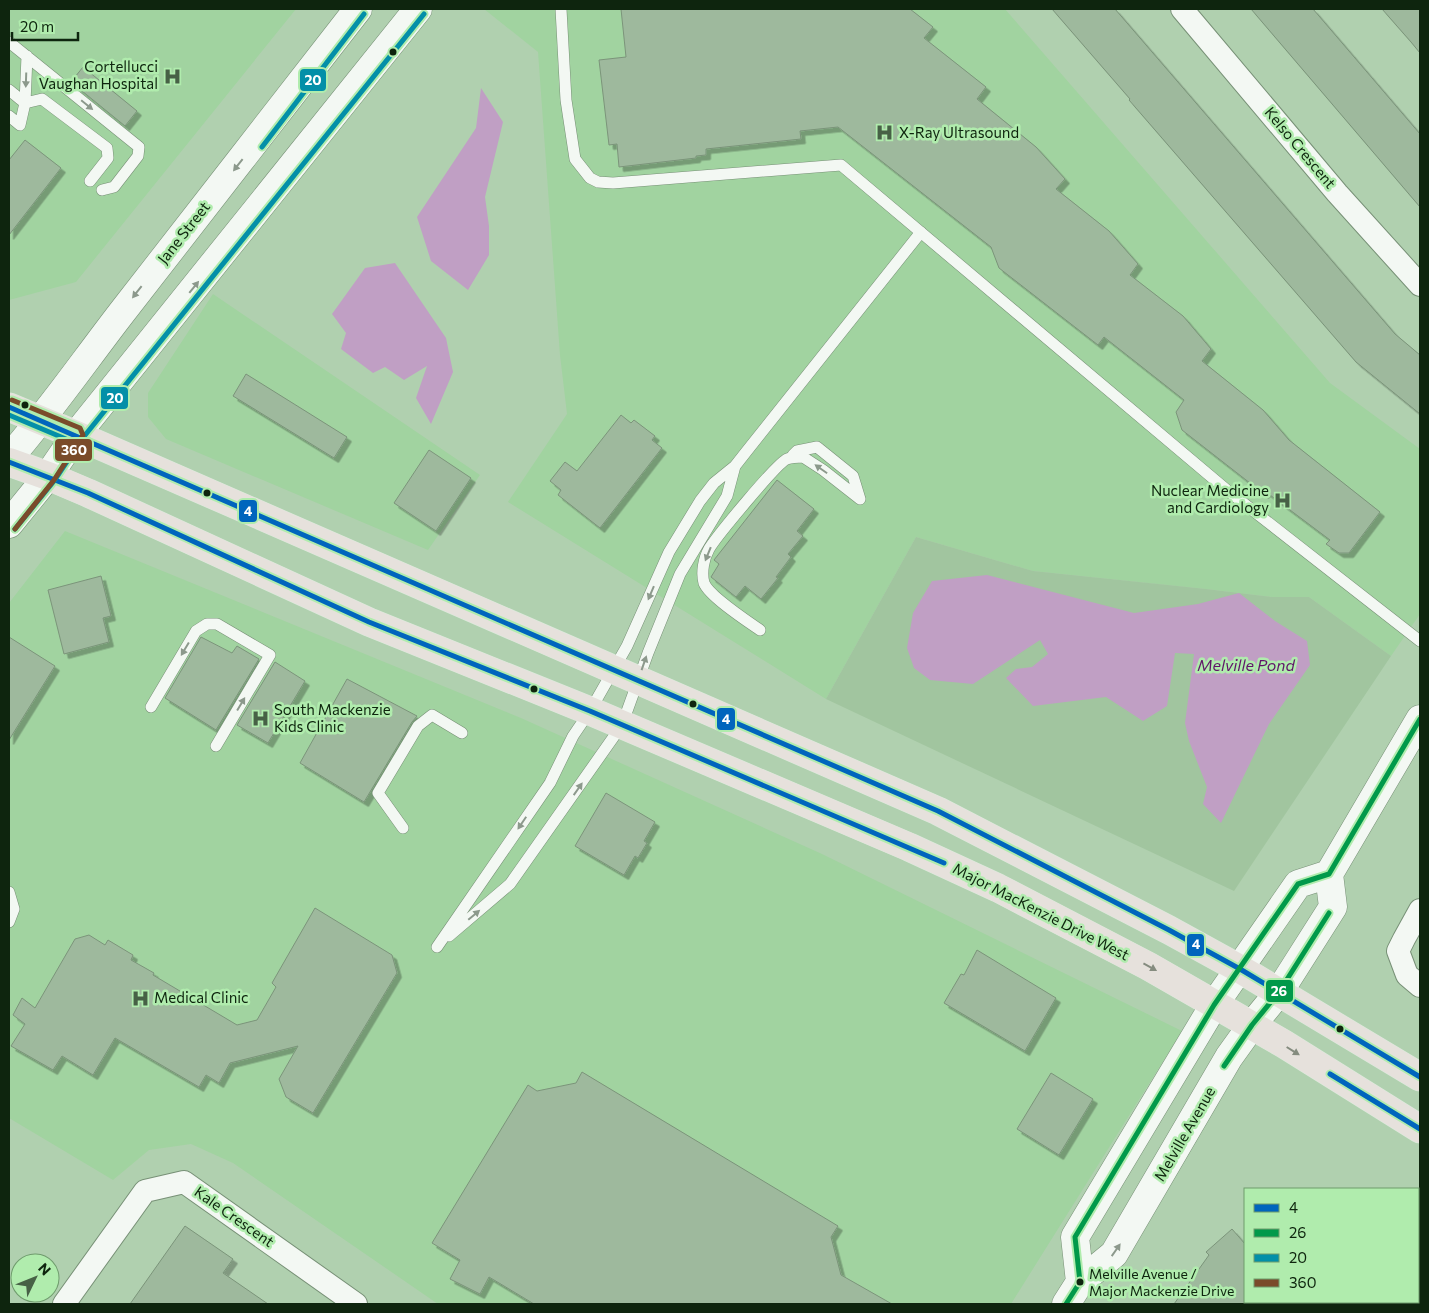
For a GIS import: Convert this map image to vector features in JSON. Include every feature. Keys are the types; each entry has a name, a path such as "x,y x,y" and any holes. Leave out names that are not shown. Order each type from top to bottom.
{"main road":[{"name":"Jane Street","path":"9,458 41,421 122,312 358,9"},
{"path":"9,524 48,476 76,435 418,9"},
{"path":"9,407 938,811 1240,968 1420,1077"},
{"name":"Major MacKenzie Drive West","path":"9,462 48,476 369,622 590,711 909,847 998,888 1148,966 1252,1025 1420,1129"},
{"path":"1330,874 1420,719"},
{"name":"Melville Avenue","path":"1330,874 1332,908 1279,992 1252,1025 1230,1057 1114,1254 1073,1293 1076,1237 1214,1005 1298,884 1330,874"}],"street":[{"name":"Kelso Crescent","path":"1182,9 1420,285"},
{"path":"1420,910 1398,951 1407,975 1420,986"},
{"name":"Kale Crescent","path":"64,1304 145,1191 184,1182 356,1304"}],"lane":[{"path":"561,9 566,100 575,159 590,178 598,182 613,183 840,165 1228,490 1420,641"},
{"path":"9,42 139,147 138,156 114,188 102,190"},
{"path":"9,116 20,125 25,103 27,56"},
{"path":"9,90 25,103"},
{"path":"25,103 42,99 107,148 108,158 90,181"},
{"path":"735,466 727,496 680,574 648,653 626,675 590,711 573,736 550,783 437,947 510,884 622,725 626,675 631,639 669,552 700,501 714,483 735,466 921,232"},
{"path":"760,630 720,601 704,584 703,570 709,549 778,465 787,459 802,456 860,499"},
{"path":"150,707 196,631 207,624 217,624 270,655 216,746"},
{"path":"403,828 378,793 418,726 432,715 462,733"},
{"path":"9,892 14,909 9,922"}],"shaded area":[{"path":"9,9 296,9 76,282 9,300"},
{"path":"484,9 1005,9 1330,383 1420,449 1420,614 1391,656 1309,597 1272,597 1033,571 916,537 826,699 508,502 567,414 560,355 538,52"},
{"path":"213,294 480,475 428,550 166,439 148,417 148,393"},
{"path":"65,531 521,718 822,854 1182,1031 1011,1304 438,1304 233,1163 191,1144 149,1150 113,1180 9,1118 9,603"},
{"path":"916,537 1033,571 1272,597 1309,597 1391,656 1234,891 826,699"}],"water":[{"path":"481,88 503,122 485,197 489,226 489,255 468,290 431,261 417,217 476,128"},
{"path":"395,263 446,338 453,372 431,424 416,398 427,366 404,380 385,367 373,373 341,349 346,333 332,314 365,268"},
{"name":"Melville Pond","path":"987,575 1134,613 1198,604 1239,593 1275,621 1307,641 1310,665 1269,724 1221,823 1203,804 1207,787 1189,741 1185,723 1194,654 1175,653 1167,706 1143,721 1106,697 1033,706 1006,678 1016,669 1032,667 1048,654 1040,640 973,684 930,680 914,668 907,648 913,613 932,581"}],"building":[{"path":"621,9 910,9 933,27 924,38 986,87 977,99 1036,147 1065,179 1056,189 1109,231 1138,264 1130,275 1183,316 1211,349 1202,361 1263,410 1289,440 1380,512 1349,553 1339,553 1326,544 1330,540 1266,492 1264,494 1182,430 1176,412 1184,400 1104,337 1098,345 999,268 991,247 838,127 800,131 801,139 706,149 706,155 696,156 696,158 619,167 617,144 609,145 599,60 626,57"},
{"path":"1052,9 1115,9 1395,334 1420,355 1420,414 1356,362"},
{"path":"1251,9 1313,9 1420,134 1420,207"},
{"path":"1382,9 1420,9 1420,53 1411,42"},
{"path":"83,67 137,111 125,126 71,82"},
{"path":"25,140 61,168 9,235 9,160"},
{"path":"246,374 347,437 334,458 233,396"},
{"path":"621,415 631,423 634,420 655,436 652,440 662,448 600,528 558,495 561,490 550,481 565,462 577,471"},
{"path":"429,450 471,478 436,531 394,503"},
{"path":"777,480 814,509 797,531 803,536 788,554 791,557 776,577 778,578 761,599 745,586 736,597 711,577 719,564 714,560"},
{"path":"101,576 111,616 103,618 109,642 64,654 48,590"},
{"path":"9,637 55,666 9,740"},
{"path":"201,637 232,653 237,646 259,659 216,730 165,698"},
{"path":"275,662 305,681 268,743 237,725"},
{"path":"347,679 417,716 364,802 300,763"},
{"path":"606,793 655,822 644,841 647,843 638,858 635,856 624,875 575,846"},
{"path":"315,908 392,955 397,973 313,1113 286,1097 279,1079 298,1046 230,1063 219,1083 206,1075 199,1087 115,1038 93,1075 62,1056 53,1070 11,1046 25,1024 13,1015 22,998 35,1008 75,939 89,935 105,945 108,940 133,955 131,960 154,973 153,975 237,1025 257,1020 276,987 272,983"},
{"path":"977,950 1056,998 1025,1051 944,1003 961,974 964,975"},
{"path":"582,1072 838,1226 831,1237 841,1275 892,1304 534,1304 489,1277 480,1294 450,1279 460,1260 432,1243 528,1085 537,1091 576,1083"},
{"path":"1051,1073 1093,1099 1059,1155 1017,1129"},
{"path":"185,1226 233,1259 223,1273 268,1304 130,1304"},
{"path":"1232,1229 1244,1243 1245,1304 1174,1304 1209,1255 1206,1252"}],"transit line":[{"name":"20","path":"262,147 364,14"},
{"name":"20","path":"15,529 54,481 82,439 424,14"},
{"name":"360","path":"12,400 80,428 83,435 54,480 15,529"},
{"name":"4","path":"9,407 938,811 1169,930 1240,969 1420,1077"},
{"name":"20","path":"9,415 73,442"},
{"name":"4","path":"9,462 88,493 369,622 590,711 944,863"},
{"name":"26","path":"1066,1304 1080,1282 1075,1237 1214,1005 1298,884 1329,874 1420,719"},
{"name":"26","path":"1224,1066 1252,1025 1279,992 1329,913"},
{"name":"4","path":"1330,1074 1420,1129"}],"place":[{"name":"Cortellucci Vaughan Hospital","path":"172,76"},
{"name":"X-Ray Ultrasound","path":"885,133"},
{"name":"Nuclear Medicine and Cardiology","path":"1283,500"},
{"name":"South Mackenzie Kids Clinic","path":"260,719"},
{"name":"Medical Clinic","path":"140,998"},
{"name":"Melville Avenue / Major Mackenzie Drive","path":"1080,1282"}]}
